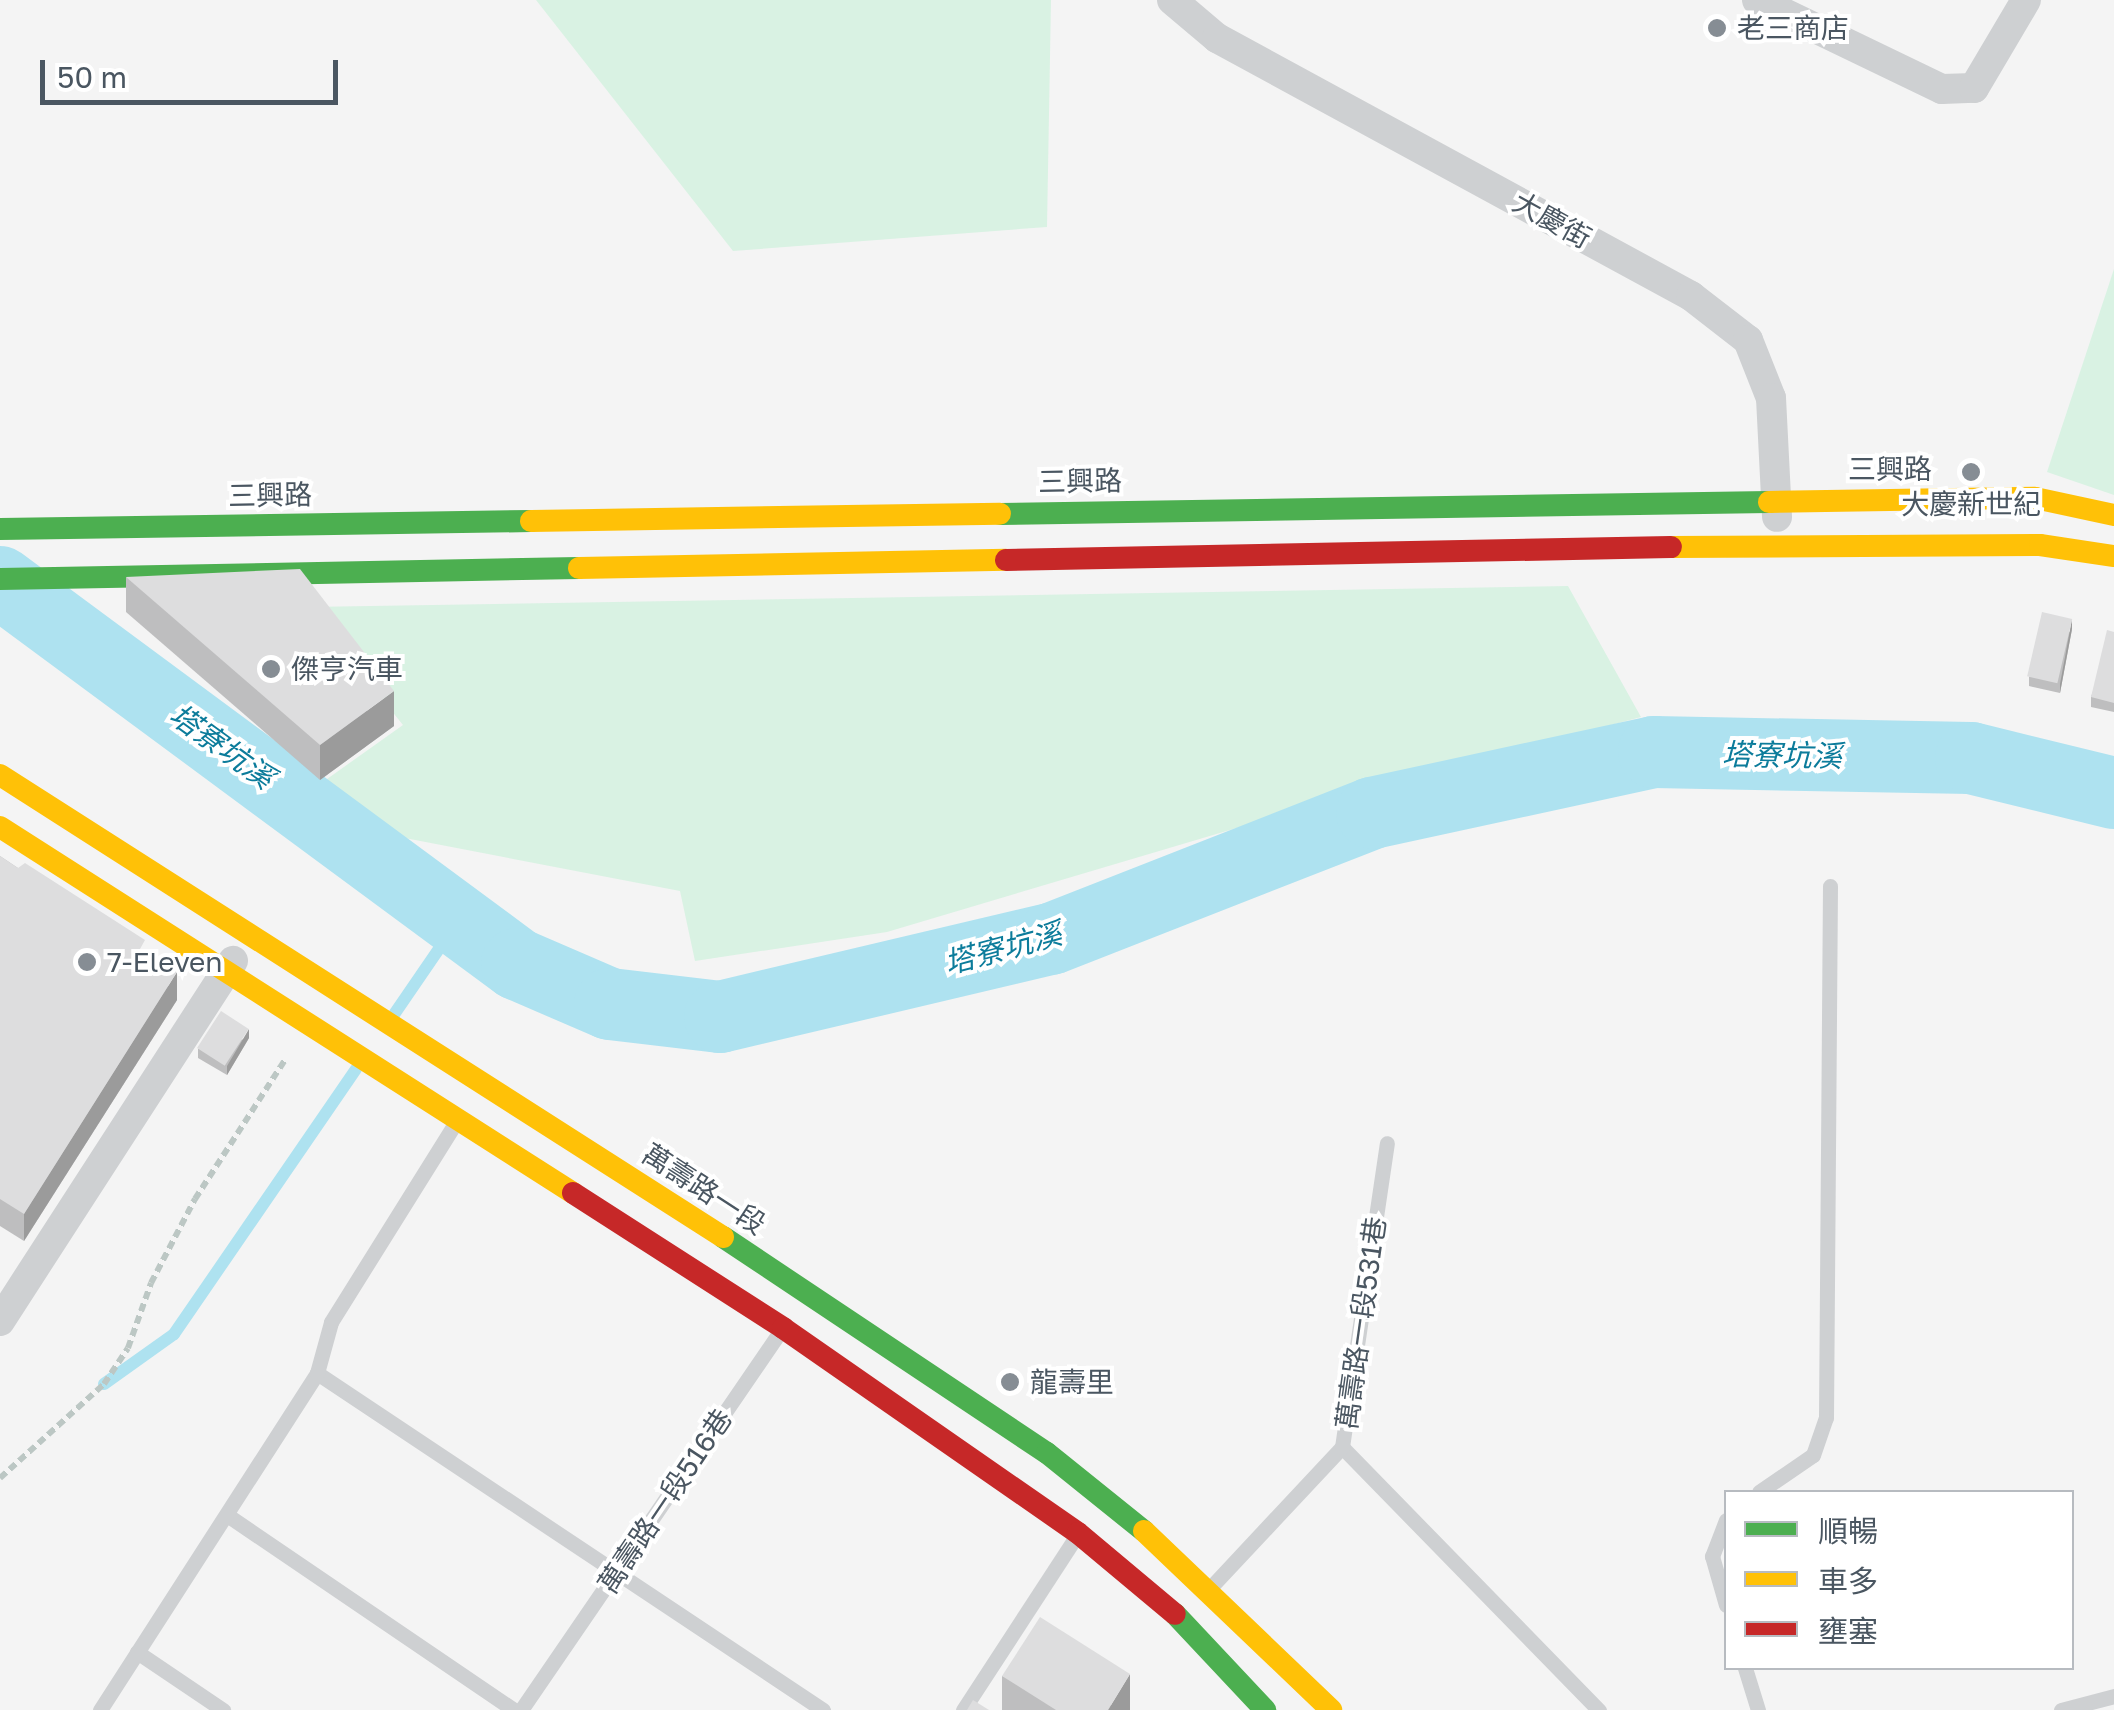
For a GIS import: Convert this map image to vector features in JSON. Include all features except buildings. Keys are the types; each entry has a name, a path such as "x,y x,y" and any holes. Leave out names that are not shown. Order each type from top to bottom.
{"main road":[{"name":"三興路","path":"0,529 1777,499 2034,498 2114,516"},
{"path":"0,579 1778,544 2040,545 2114,556"},
{"name":"萬壽路一段","path":"0,775 433,1050 470,1101 795,1310 1089,1515 1266,1710"},
{"name":"萬壽路一段","path":"0,827 406,1088 470,1101 795,1310 1089,1515 1207,1592 1331,1710"}],"street":[{"name":"大慶街","path":"1172,0 1217,38 1691,296 1748,340 1771,398 1778,544"},
{"path":"1757,0 1942,89 1974,88 2026,0"},
{"path":"0,1321 250,934"}],"lane":[{"path":"1763,1490 1813,1455 1826,1418 1830,886"},
{"path":"100,1710 317,1373 331,1322 470,1101"},
{"name":"萬壽路一段531巷","path":"1176,1615 1207,1592 1342,1447 1387,1144"},
{"name":"萬壽路一段516巷","path":"518,1710 795,1310"},
{"path":"317,1373 823,1710"},
{"path":"1342,1447 1598,1710"},
{"path":"227,1515 518,1710"},
{"path":"963,1710 1089,1515"},
{"path":"1724,1525 1712,1556 1724,1597"},
{"path":"137,1652 223,1710"},
{"path":"1747,1670 1758,1710"},
{"path":"2061,1710 2114,1696"}],"path":[{"path":"0,1478 104,1384 128,1348 152,1282 195,1198 314,1029"}],"green space":[{"path":"536,0 1051,0 1047,227 733,251"},
{"path":"2114,269 2114,495 2047,472"},
{"path":"1568,586 1641,717 1327,801 887,932 695,961 680,891 384,834 320,784 403,725 308,607"}],"waterway":[{"name":"塔寮坑溪","path":"0,582 517,964 610,1004 720,1017 1051,939 1372,813 1654,752 1971,758 2114,793"},
{"path":"393,1016 458,921"},
{"path":"104,1384 174,1334 356,1069"}],"traffic: fast":[{"path":"1000,514 1769,502"},
{"path":"0,529 531,521"},
{"path":"0,579 579,568"},
{"path":"723,1237 1047,1453 1144,1531"},
{"path":"1175,1614 1265,1710"}],"traffic: slow":[{"path":"1769,502 2035,498 2114,515"},
{"path":"531,521 1000,514"},
{"path":"1671,547 2040,545 2114,556"},
{"path":"579,568 1006,560"},
{"path":"0,775 723,1237"},
{"path":"0,827 573,1193"},
{"path":"1144,1531 1331,1710"}],"traffic: jam":[{"path":"1006,560 1671,547"},
{"path":"573,1193 783,1328 1078,1533 1175,1614"}],"place":[{"name":"老三商店","path":"1717,28"},
{"name":"大慶新世紀","path":"1971,472"},
{"name":"傑亨汽車","path":"271,669"},
{"name":"7-Eleven","path":"87,962"},
{"name":"龍壽里","path":"1010,1382"}]}
